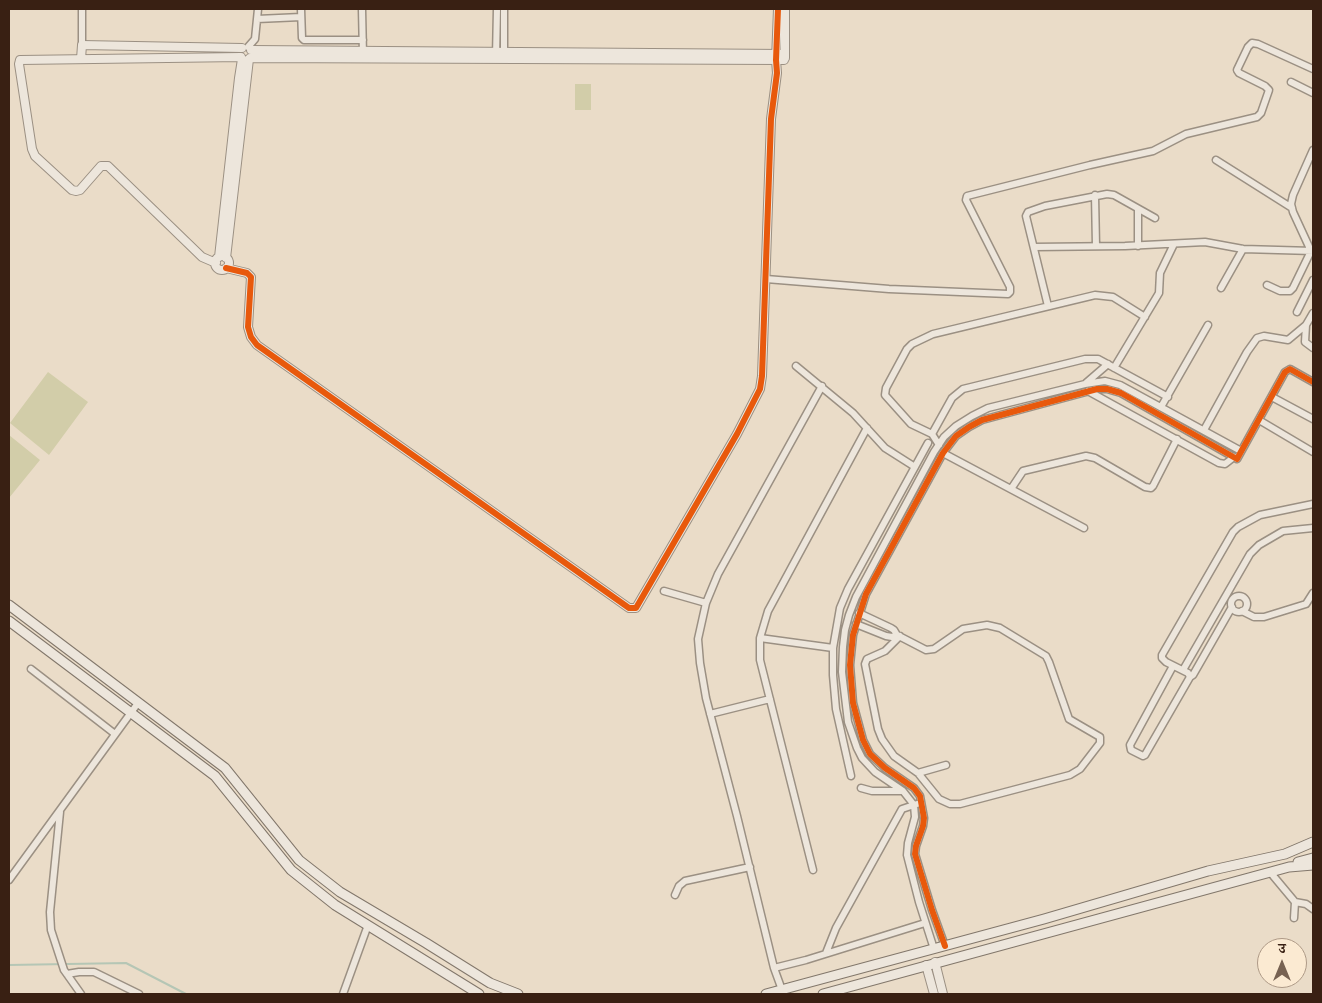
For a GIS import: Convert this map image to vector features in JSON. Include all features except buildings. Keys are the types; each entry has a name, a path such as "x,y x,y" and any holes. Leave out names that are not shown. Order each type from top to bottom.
{"main road":[{"path":"9,606 225,768 299,860 340,892 490,983 518,994"},
{"path":"9,621 215,776 291,870 335,904 479,994"},
{"path":"266,839 275,830"},
{"path":"1285,854 1313,842"},
{"path":"766,994 1044,920 1208,871 1313,849"},
{"path":"1289,867 1313,858"},
{"path":"823,994 1270,872 1289,867 1313,865"}],"street":[{"path":"82,9 82,59"},
{"path":"258,9 254,39 246,54 238,78 220,259 220,269 226,268 247,273 251,277 248,328 251,337 257,345 632,609 639,606 685,522 737,434 760,389 771,119 777,73 778,9"},
{"path":"301,9 302,38 304,40 363,40"},
{"path":"362,9 363,55"},
{"path":"497,9 500,56"},
{"path":"500,56 504,9"},
{"path":"777,73 785,57 786,9"},
{"path":"257,19 301,17"},
{"path":"766,278 918,291 1008,294 1010,286 966,200 967,196 1152,151 1182,135 1257,117 1269,90 1237,70 1248,47 1252,43 1313,69"},
{"path":"82,45 246,54 785,57"},
{"path":"226,268 229,262 202,257 108,166 101,166 80,190 73,191 33,153 19,67 20,60 215,59 246,54"},
{"path":"1291,82 1313,93"},
{"path":"1312,251 1292,208 1293,195 1313,150"},
{"path":"1216,160 1292,208"},
{"path":"1048,306 1026,216 1028,212 1045,206 1107,194 1114,195 1155,218"},
{"path":"1096,195 1096,246"},
{"path":"1138,209 1138,246"},
{"path":"1034,247 1138,246 1205,242 1243,249 1312,251"},
{"path":"1114,368 1159,293 1160,273 1174,244"},
{"path":"1222,288 1243,249"},
{"path":"1267,285 1280,291 1290,291 1312,251"},
{"path":"1297,312 1313,280"},
{"path":"939,445 932,434 911,424 885,395 886,388 907,349 912,344 933,334 1085,297 1105,295 1113,297 1145,317"},
{"path":"1204,430 1247,352 1258,338 1264,336 1288,340 1306,325 1313,313"},
{"path":"1161,407 1208,324"},
{"path":"1306,325 1304,342 1313,348"},
{"path":"932,434 952,398 963,389 1085,359 1094,358 1108,364 1168,397"},
{"path":"1085,384 1108,364"},
{"path":"796,366 853,413 885,448 926,473"},
{"path":"1088,391 1219,463 1225,464 1235,458 1241,451 1285,372 1293,370 1313,382"},
{"path":"945,946 915,854 924,818 920,796 914,788 884,768 870,754 863,740 853,703 851,684 851,651 857,619 873,578 939,445 944,437 956,426 988,408 1085,384 1112,382 1241,451"},
{"path":"782,990 774,968 710,714 698,639 706,603 718,574 822,386"},
{"path":"934,949 925,923 908,855 908,843 915,817 914,805 903,791 875,772 862,758 848,722 843,689 843,650 849,615 856,596 926,473 956,436 982,420 1097,389 1107,389 1121,393 1235,458"},
{"path":"1272,397 1313,419"},
{"path":"1259,420 1313,452"},
{"path":"813,870 760,660 760,638 768,611 867,428"},
{"path":"1010,489 1023,471 1086,456 1095,458 1145,487 1151,488 1176,439"},
{"path":"851,776 836,709 833,648 840,608 848,589 928,442"},
{"path":"943,453 1084,528"},
{"path":"1190,676 1183,670 1163,660 1162,655 1233,532 1238,527 1260,515 1313,504"},
{"path":"1183,670 1250,554 1259,545 1283,531 1313,528"},
{"path":"664,591 706,603"},
{"path":"1232,607 1237,612 1242,611 1254,617 1264,617 1306,604 1313,593"},
{"path":"1173,666 1130,745 1131,750 1143,756 1190,676 1193,675 1232,607 1234,598 1242,597 1246,600 1246,605 1242,611"},
{"path":"849,615 890,637 898,636"},
{"path":"857,619 890,628 898,636 921,648 931,650 963,629 987,625 1000,628 1046,656 1050,662 1069,719 1100,737 1100,743 1076,773 955,805 939,800 918,773 894,756 882,739 865,669 867,659 885,651 898,636"},
{"path":"760,638 851,651"},
{"path":"31,669 115,734"},
{"path":"710,714 770,699"},
{"path":"9,880 138,703"},
{"path":"918,773 946,765"},
{"path":"861,788 872,791 903,791"},
{"path":"826,953 836,928 902,809 921,804"},
{"path":"60,811 50,912 51,930 65,972 81,994"},
{"path":"675,895 679,886 685,881 750,867"},
{"path":"1270,872 1295,902 1306,904 1313,909"},
{"path":"1294,918 1295,902"},
{"path":"922,912 932,910"},
{"path":"774,968 925,923"},
{"path":"343,994 368,925"},
{"path":"935,962 943,994"},
{"path":"926,965 934,994"},
{"path":"65,972 94,972 139,994"}],"shaded area":[{"path":"575,84 591,84 591,110 575,110"},
{"path":"48,372 88,402 49,455 10,423"},
{"path":"9,435 40,460 9,498"}],"waterway":[{"path":"9,965 126,963 186,994"}],"cycle path":[{"path":"226,268 247,273 251,277 248,327 251,337 257,345 629,608 636,608 737,434 760,389 771,119 777,73 778,9"},
{"path":"945,946 915,854 924,818 920,796 914,788 885,768 870,754 863,740 853,703 850,665 853,635 866,594 943,453 956,436 982,420 1097,389 1107,389 1121,393 1237,459 1285,372 1290,369 1313,382"}]}
